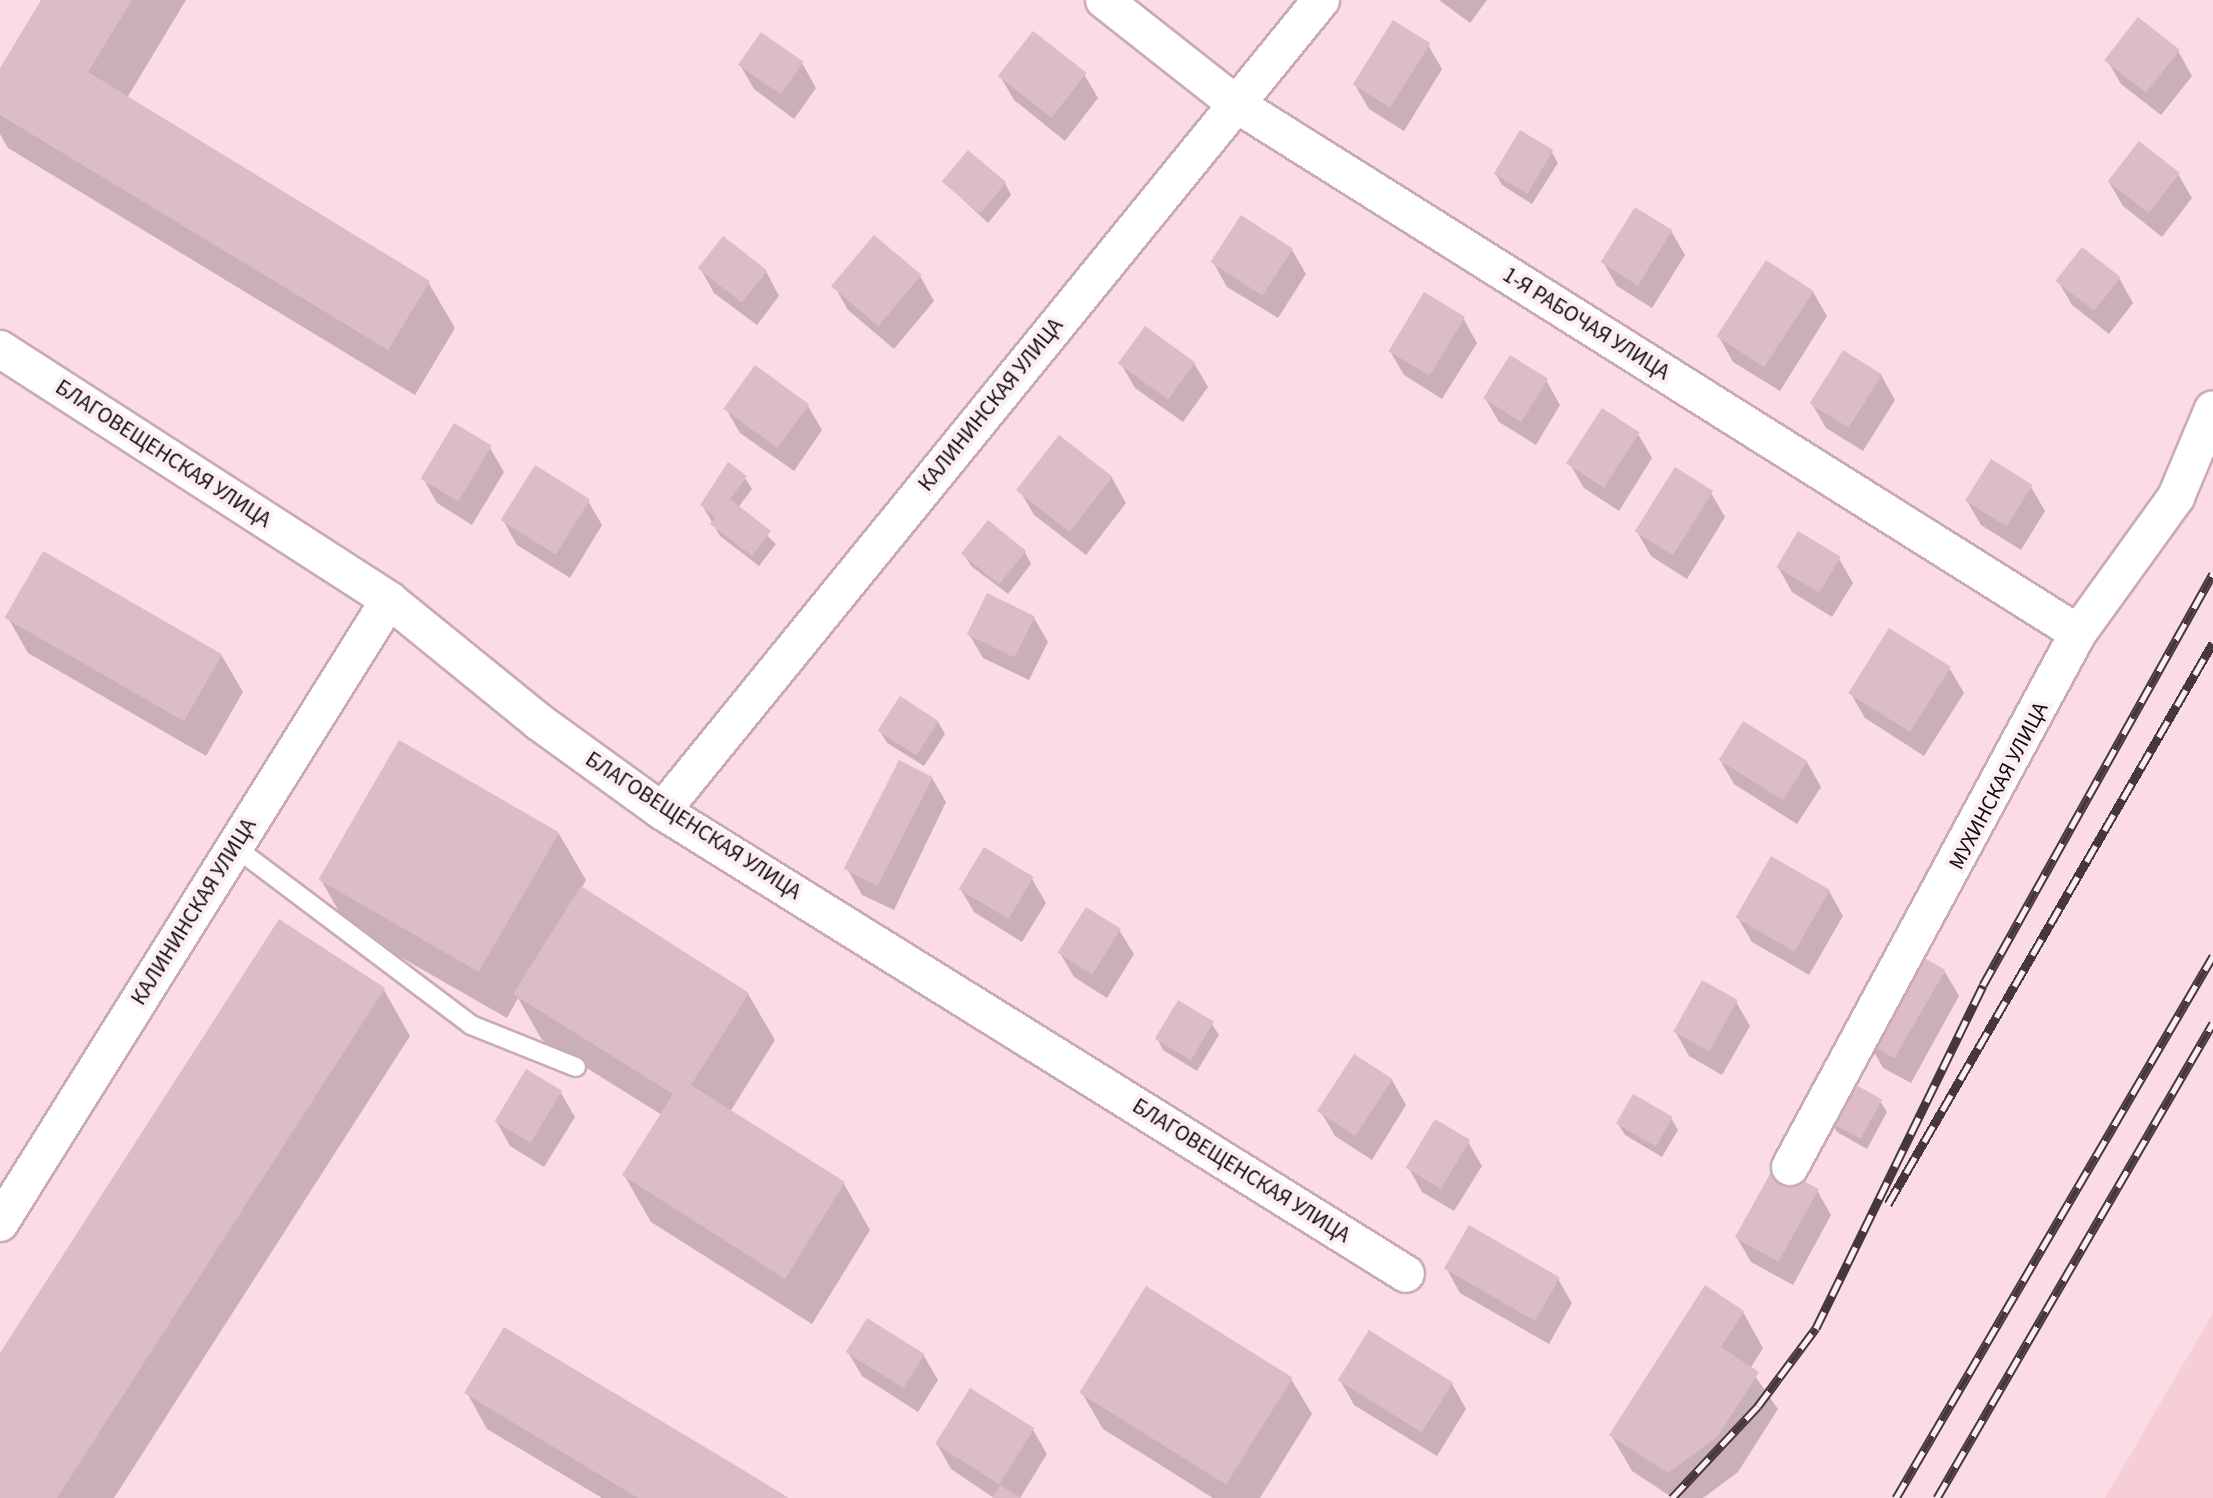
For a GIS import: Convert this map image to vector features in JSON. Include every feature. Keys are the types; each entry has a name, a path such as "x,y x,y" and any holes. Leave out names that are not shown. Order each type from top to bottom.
{"street":[{"name":"1-Я РАБОЧАЯ УЛИЦА","path":"1104,0 1236,104 2078,633"},
{"name":"КАЛИНИНСКАЯ УЛИЦА","path":"662,811 1321,0"},
{"name":"БЛАГОВЕЩЕНСКАЯ УЛИЦА","path":"0,349 389,600 539,722 662,811 1406,1274"},
{"name":"МУХИНСКАЯ УЛИЦА","path":"1790,1167 2078,633 2176,497 2213,409"},
{"name":"КАЛИНИНСКАЯ УЛИЦА","path":"0,1223 389,600"}],"lane":[{"path":"235,847 471,1025 576,1067"}],"shaded area":[{"path":"2213,1313 2213,1498 2105,1498"}],"building":[{"path":"41,0 132,0 88,72 430,281 388,350 0,115 0,68"},
{"path":"2138,17 2180,50 2146,93 2104,60"},
{"path":"1393,20 1430,43 1390,108 1353,84"},
{"path":"1033,31 1087,73 1051,118 998,76"},
{"path":"761,32 804,62 781,95 738,65"},
{"path":"1520,130 1553,150 1527,194 1494,174"},
{"path":"2139,141 2180,173 2149,213 2108,181"},
{"path":"968,150 1006,182 980,214 942,181"},
{"path":"1635,207 1672,230 1638,285 1601,262"},
{"path":"1241,215 1293,249 1262,296 1211,262"},
{"path":"874,235 921,275 878,326 831,286"},
{"path":"723,236 767,270 742,303 698,268"},
{"path":"2082,247 2121,277 2094,311 2056,281"},
{"path":"1766,260 1814,291 1764,367 1716,336"},
{"path":"1424,292 1465,317 1430,376 1388,351"},
{"path":"1145,326 1195,362 1168,400 1118,363"},
{"path":"1843,350 1882,374 1849,428 1810,403"},
{"path":"1510,355 1548,379 1521,422 1483,398"},
{"path":"755,365 809,404 777,448 723,409"},
{"path":"1602,408 1640,433 1604,488 1566,463"},
{"path":"454,423 492,446 458,501 421,479"},
{"path":"1059,435 1113,477 1069,532 1016,490"},
{"path":"1991,459 2033,485 2007,527 1965,501"},
{"path":"728,462 747,476 730,499 771,531 752,556 710,524 715,517 700,505"},
{"path":"535,465 590,499 556,555 501,520"},
{"path":"1675,467 1713,491 1673,555 1635,531"},
{"path":"988,520 1026,551 999,584 961,553"},
{"path":"1798,531 1841,557 1819,593 1776,567"},
{"path":"43,551 222,654 184,721 4,618"},
{"path":"987,593 1035,616 1014,658 967,634"},
{"path":"1889,628 1951,667 1910,732 1848,693"},
{"path":"900,696 939,721 916,755 878,730"},
{"path":"1743,721 1807,761 1783,800 1719,760"},
{"path":"399,740 559,832 479,972 318,879"},
{"path":"899,760 933,777 877,886 844,869"},
{"path":"984,847 1034,877 1008,919 959,889"},
{"path":"1771,856 1830,890 1794,951 1736,917"},
{"path":"581,886 749,993 691,1085 845,1182 785,1279 622,1175 673,1094 513,994"},
{"path":"1086,907 1121,929 1092,975 1057,953"},
{"path":"279,919 385,988 57,1498 0,1498 0,1353"},
{"path":"1916,953 1945,970 1894,1058 1865,1041"},
{"path":"1702,980 1738,1000 1709,1051 1673,1032"},
{"path":"1178,1000 1214,1022 1191,1060 1155,1039"},
{"path":"1354,1054 1393,1079 1356,1136 1317,1111"},
{"path":"526,1069 562,1091 531,1143 495,1121"},
{"path":"1849,1081 1882,1099 1860,1139 1827,1120"},
{"path":"1633,1094 1673,1117 1656,1146 1616,1123"},
{"path":"1435,1119 1470,1140 1441,1189 1406,1168"},
{"path":"1775,1165 1819,1189 1778,1262 1735,1238"},
{"path":"1469,1225 1560,1278 1535,1321 1444,1268"},
{"path":"1705,1285 1744,1311 1721,1347 1759,1372 1718,1436 1668,1473 1609,1435"},
{"path":"1146,1286 1293,1378 1226,1485 1079,1393"},
{"path":"867,1318 925,1354 903,1388 846,1352"},
{"path":"504,1327 789,1498 638,1498 464,1393"},
{"path":"1369,1330 1453,1382 1422,1432 1338,1380"},
{"path":"970,1388 1034,1428 999,1484 935,1444"},
{"path":"1000,1485 1021,1498 992,1498"}],"railway":[{"path":"1672,1498 1758,1406 1816,1328 1983,985 2213,574"},
{"path":"1888,1204 2213,643"},
{"path":"1896,1498 2213,956"},
{"path":"1937,1498 2213,1023"}]}
